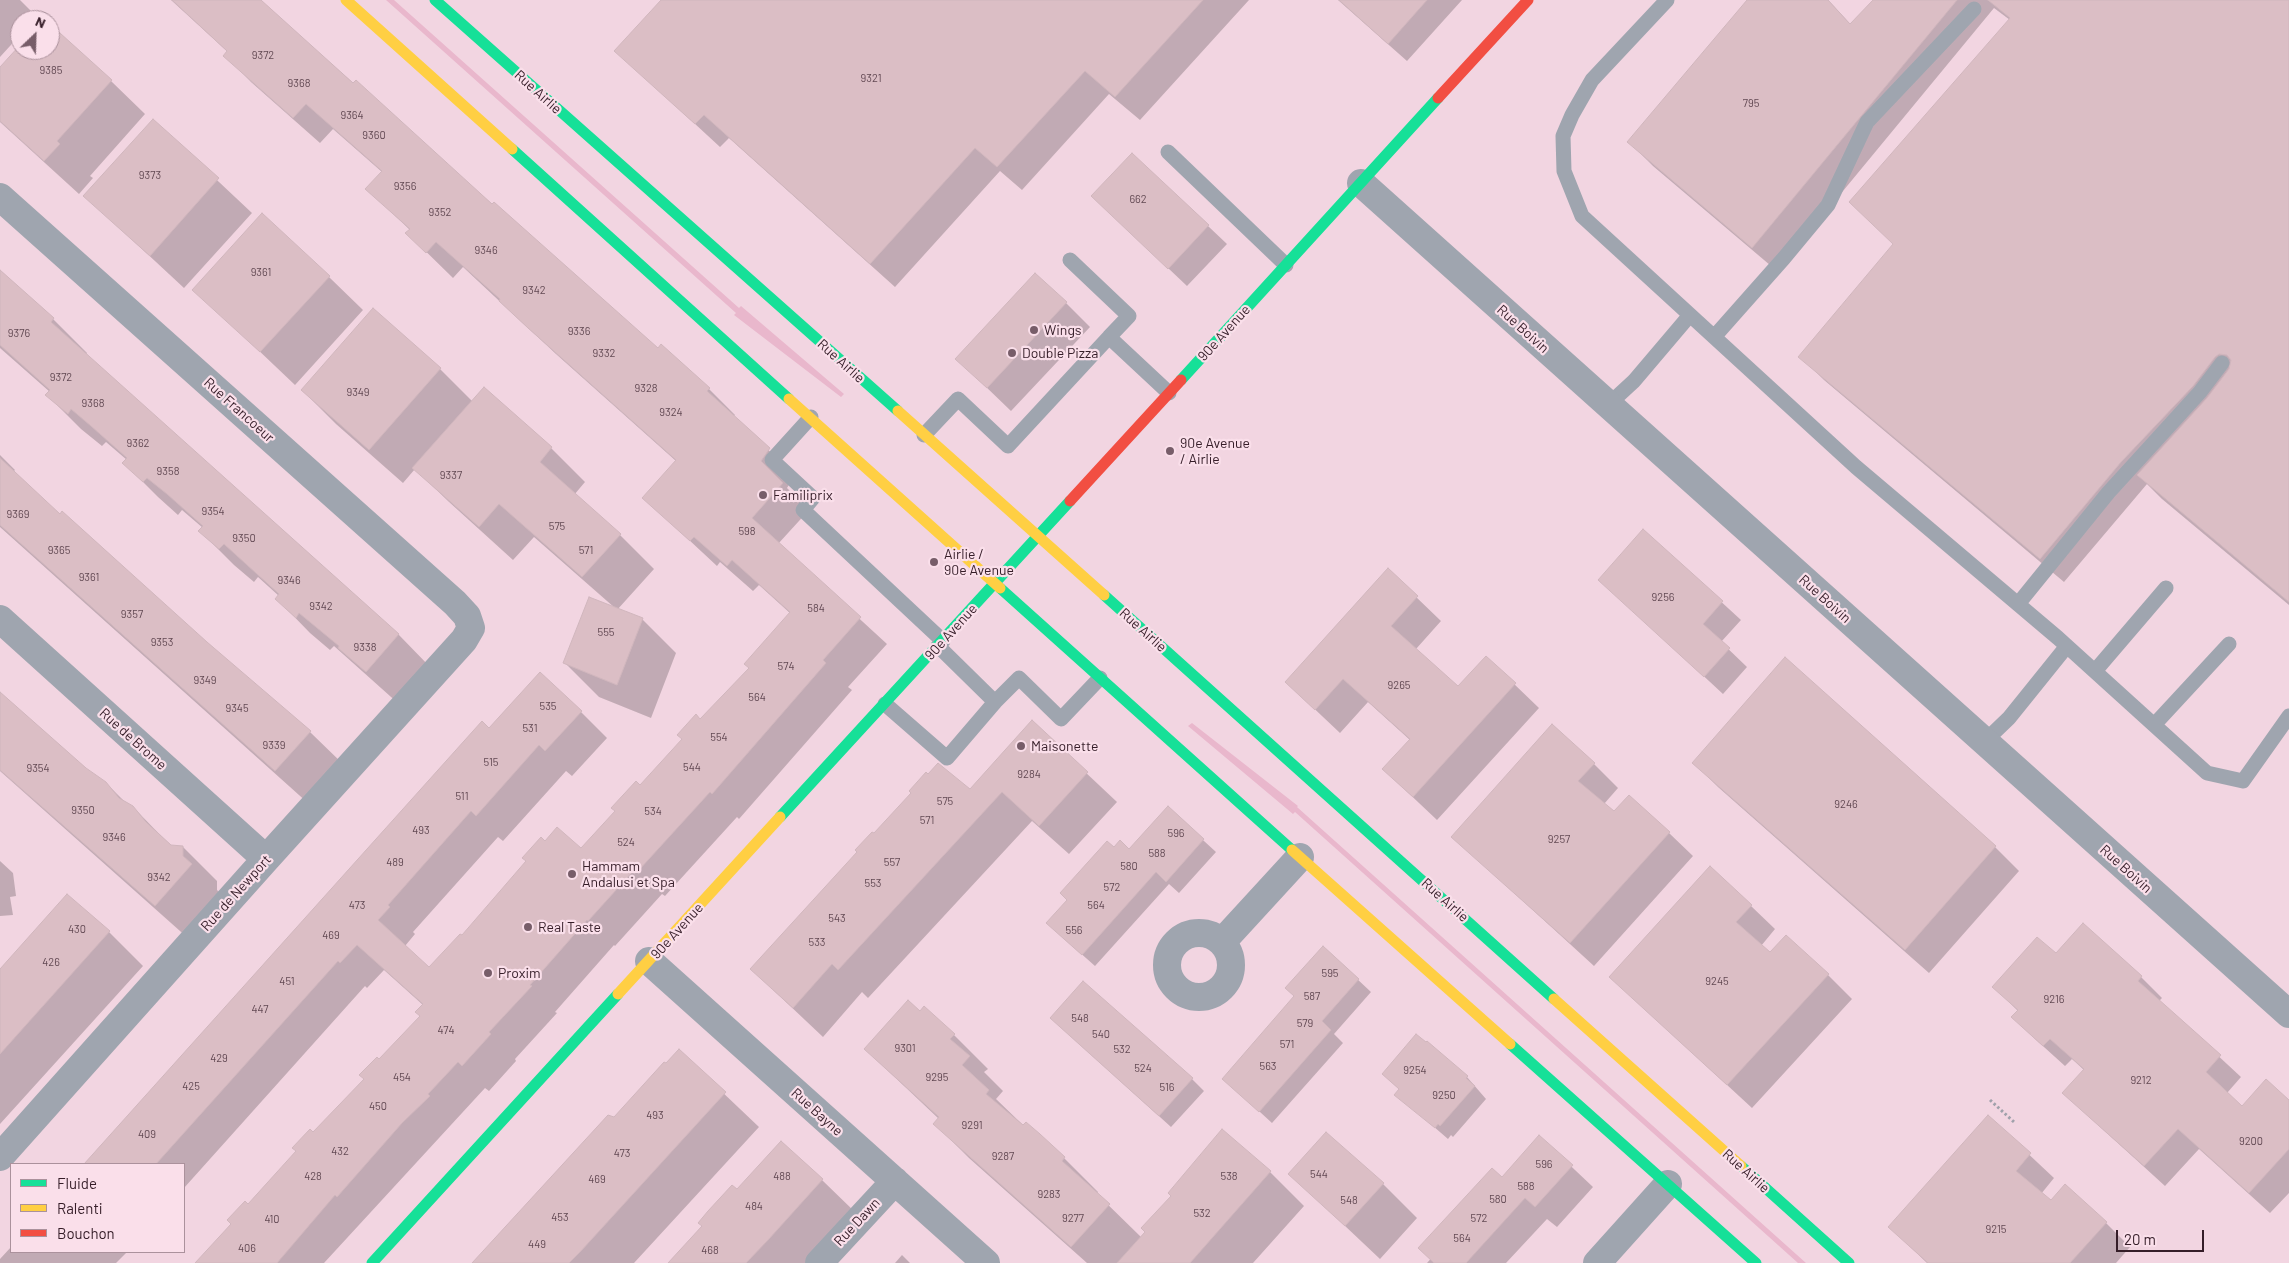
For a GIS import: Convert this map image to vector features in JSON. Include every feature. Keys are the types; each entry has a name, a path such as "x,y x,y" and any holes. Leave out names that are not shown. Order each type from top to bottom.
{"main road":[{"path":"346,0 1100,678 1756,1263"},
{"name":"Rue Airlie","path":"435,0 1849,1263"},
{"name":"90e Avenue","path":"372,1263 1528,0"}],"street":[{"name":"Rue Boivin","path":"1360,183 2289,1014"},
{"name":"Rue Francoeur","path":"0,197 455,603 467,616 470,628"},
{"name":"Rue de Brome","path":"0,620 266,859"},
{"name":"Rue de Newport","path":"0,1158 464,640 470,628"},
{"path":"1222,942 1300,857"},
{"name":"Rue Bayne","path":"649,961 986,1263"},
{"name":"Rue Dawn","path":"819,1263 895,1182"},
{"path":"1597,1263 1668,1184"}],"lane":[{"path":"1667,0 1592,80 1572,115 1563,136 1564,171 1582,216 1856,467 2067,646 2207,773 2243,781 2289,716"},
{"path":"1714,337 1828,205 1867,122 1974,9"},
{"path":"1168,152 1286,265"},
{"path":"924,435 958,399 1008,446 1129,316 1070,260"},
{"path":"1608,405 1634,381 1690,315"},
{"path":"1110,337 1169,393"},
{"path":"2018,604 2108,493 2200,392 2222,363"},
{"path":"811,417 772,460 813,498 803,510 940,644 995,702"},
{"path":"2095,671 2166,588"},
{"path":"2154,725 2229,644"},
{"path":"1984,742 2010,718 2067,646"},
{"path":"885,704 947,758 995,702 1019,678 1061,718 1100,678"}],"path":[{"path":"1990,1100 2014,1122"}],"shaded area":[{"path":"386,0 394,0 739,308 741,306 844,394 841,397 734,315 736,313"},
{"path":"1192,723 1298,806 1806,1263 1798,1263 1295,812 1293,814 1188,726"}],"building":[{"path":"172,0 261,0 353,83 356,80 492,204 494,202 658,348 661,344 710,388 707,391 770,448 761,461 783,483 752,518 861,617 823,660 826,663 712,794 710,792 638,871 635,869 587,920 530,985 532,986 489,1032 491,1034 462,1066 458,1062 428,1094 430,1096 402,1123 337,1197 335,1195 277,1263 195,1263 231,1224 227,1220 245,1201 248,1204 296,1151 292,1148 310,1129 313,1132 364,1079 359,1075 377,1057 379,1059 420,1016 415,1012 423,1004 357,945 340,963 338,961 157,1163 85,1163 482,721 489,728 540,672 582,711 545,751 539,745 476,816 471,811 388,905 390,907 378,920 429,967 460,934 462,935 526,861 522,858 541,837 545,841 557,827 581,848 615,811 611,808 636,781 640,785 682,739 677,735 696,714 700,719 749,668 744,664 790,612 732,560 727,566 694,537 690,541 642,498 676,460 528,328 499,301 500,299 436,242 426,253 405,233 410,229 365,189 382,171 306,104 293,118 223,56 227,51"},
{"path":"661,0 1203,0 1115,97 1085,71 997,167 975,148 870,264 704,115 695,124 614,51"},
{"path":"1339,0 1427,0 1388,44"},
{"path":"1747,0 1828,0 1850,24 1873,0 1957,0 1752,248 1627,142"},
{"path":"1988,0 2289,0 2289,602 2137,475 2207,398 2229,369 2231,360 2227,355 2219,354 2215,357 2193,386 2121,462 2040,559 1798,357 1893,244 1849,202 2010,18"},
{"path":"60,33 112,80 57,141 60,144 44,161 0,121 0,67 10,56 10,60 60,60"},
{"path":"153,119 219,178 150,256 83,196"},
{"path":"1132,153 1209,225 1168,269 1091,196"},
{"path":"262,213 330,276 260,352 192,290"},
{"path":"0,270 54,318 51,322 399,634 366,672 338,648 339,646 299,613 296,618 275,599 279,594 224,544 219,549 198,531 203,526 167,494 147,478 143,482 122,463 127,458 91,426 71,409 68,414 45,395 50,390 0,345"},
{"path":"1035,273 1067,302 987,388 955,359"},
{"path":"373,308 441,368 369,450 301,390"},
{"path":"484,387 552,447 540,462 621,534 582,577 499,504 479,527 412,468"},
{"path":"0,458 60,514 62,511 207,642 311,731 275,771 0,525"},
{"path":"1643,529 1723,601 1703,624 1730,648 1704,677 1598,580"},
{"path":"1388,568 1418,596 1391,626 1458,686 1486,656 1516,683 1413,797 1382,769 1410,739 1343,679 1315,710 1285,682"},
{"path":"589,597 643,618 617,685 563,663"},
{"path":"1785,657 1996,846 1905,950 1692,763"},
{"path":"0,692 86,768 106,782 119,798 133,806 146,822 171,845 183,846 183,856 192,864 155,906 0,770"},
{"path":"1032,720 1088,772 1039,826 1002,792 838,970 832,964 793,1008 750,969 857,852 855,850 872,832 874,833 911,793 909,791 926,772 928,774 938,763 970,789"},
{"path":"1552,724 1595,763 1578,781 1614,811 1629,795 1670,832 1570,943 1451,837"},
{"path":"1168,806 1204,839 1166,882 1156,872 1082,955 1046,923 1067,900 1060,893 1107,841 1114,847 1120,840 1129,849"},
{"path":"1710,866 1752,905 1736,922 1770,952 1786,935 1829,974 1727,1085 1609,977"},
{"path":"67,894 110,931 0,1054 0,969"},
{"path":"2083,923 2142,976 2138,981 2221,1055 2206,1072 2242,1106 2266,1079 2289,1100 2289,1149 2249,1193 2178,1129 2144,1166 2062,1093 2084,1069 2050,1039 2043,1046 2011,1017 2018,1010 1992,987 2037,937 2056,953"},
{"path":"1323,946 1359,979 1322,1021 1331,1030 1259,1112 1222,1079 1294,996 1285,988"},
{"path":"1083,981 1193,1078 1159,1116 1050,1018"},
{"path":"908,1000 920,1011 924,1006 955,1034 950,1039 970,1056 962,1065 989,1090 986,1094 1023,1125 1026,1122 1040,1134 1065,1157 1062,1161 1110,1204 1071,1247 933,1124 939,1117 864,1049"},
{"path":"1416,1034 1468,1076 1466,1078 1475,1086 1440,1126 1438,1124 1435,1128 1394,1095 1399,1089 1382,1074"},
{"path":"679,1049 726,1092 580,1252 569,1263 472,1263 608,1115 614,1117 664,1062 666,1063"},
{"path":"1988,1115 2031,1153 2016,1171 2051,1200 2065,1184 2107,1222 2070,1263 1928,1263 1888,1227"},
{"path":"1222,1129 1271,1171 1190,1263 1117,1263 1145,1232 1141,1228 1171,1196 1168,1193"},
{"path":"1326,1132 1384,1183 1345,1226 1288,1174"},
{"path":"1539,1135 1573,1165 1535,1207 1525,1198 1466,1263 1434,1263 1418,1248 1492,1168 1502,1177"},
{"path":"781,1141 823,1179 768,1240 746,1263 668,1263 702,1226 698,1223 732,1185 737,1189"}],"traffic: fast":[{"path":"435,0 898,411"},
{"path":"1181,380 1438,98"},
{"path":"512,149 789,399"},
{"path":"780,817 1070,501"},
{"path":"1000,588 1292,850"},
{"path":"1104,595 1554,999"},
{"path":"372,1263 618,994"},
{"path":"1510,1044 1756,1263"},
{"path":"1741,1166 1849,1263"}],"traffic: slow":[{"path":"346,0 512,149"},
{"path":"789,399 1000,588"},
{"path":"898,411 1104,595"},
{"path":"618,994 780,817"},
{"path":"1292,850 1510,1044"},
{"path":"1554,999 1741,1166"}],"traffic: jam":[{"path":"1438,98 1528,0"},
{"path":"1070,501 1181,380"}],"place":[{"name":"Wings","path":"1034,330"},
{"name":"Double Pizza","path":"1012,353"},
{"name":"90e Avenue / Airlie","path":"1170,451"},
{"name":"Familiprix","path":"763,495"},
{"name":"Airlie / 90e Avenue","path":"934,562"},
{"name":"Maisonette","path":"1021,746"},
{"name":"Hammam Andalusi et Spa","path":"572,874"},
{"name":"Real Taste","path":"528,927"},
{"name":"Proxim","path":"488,973"}]}
